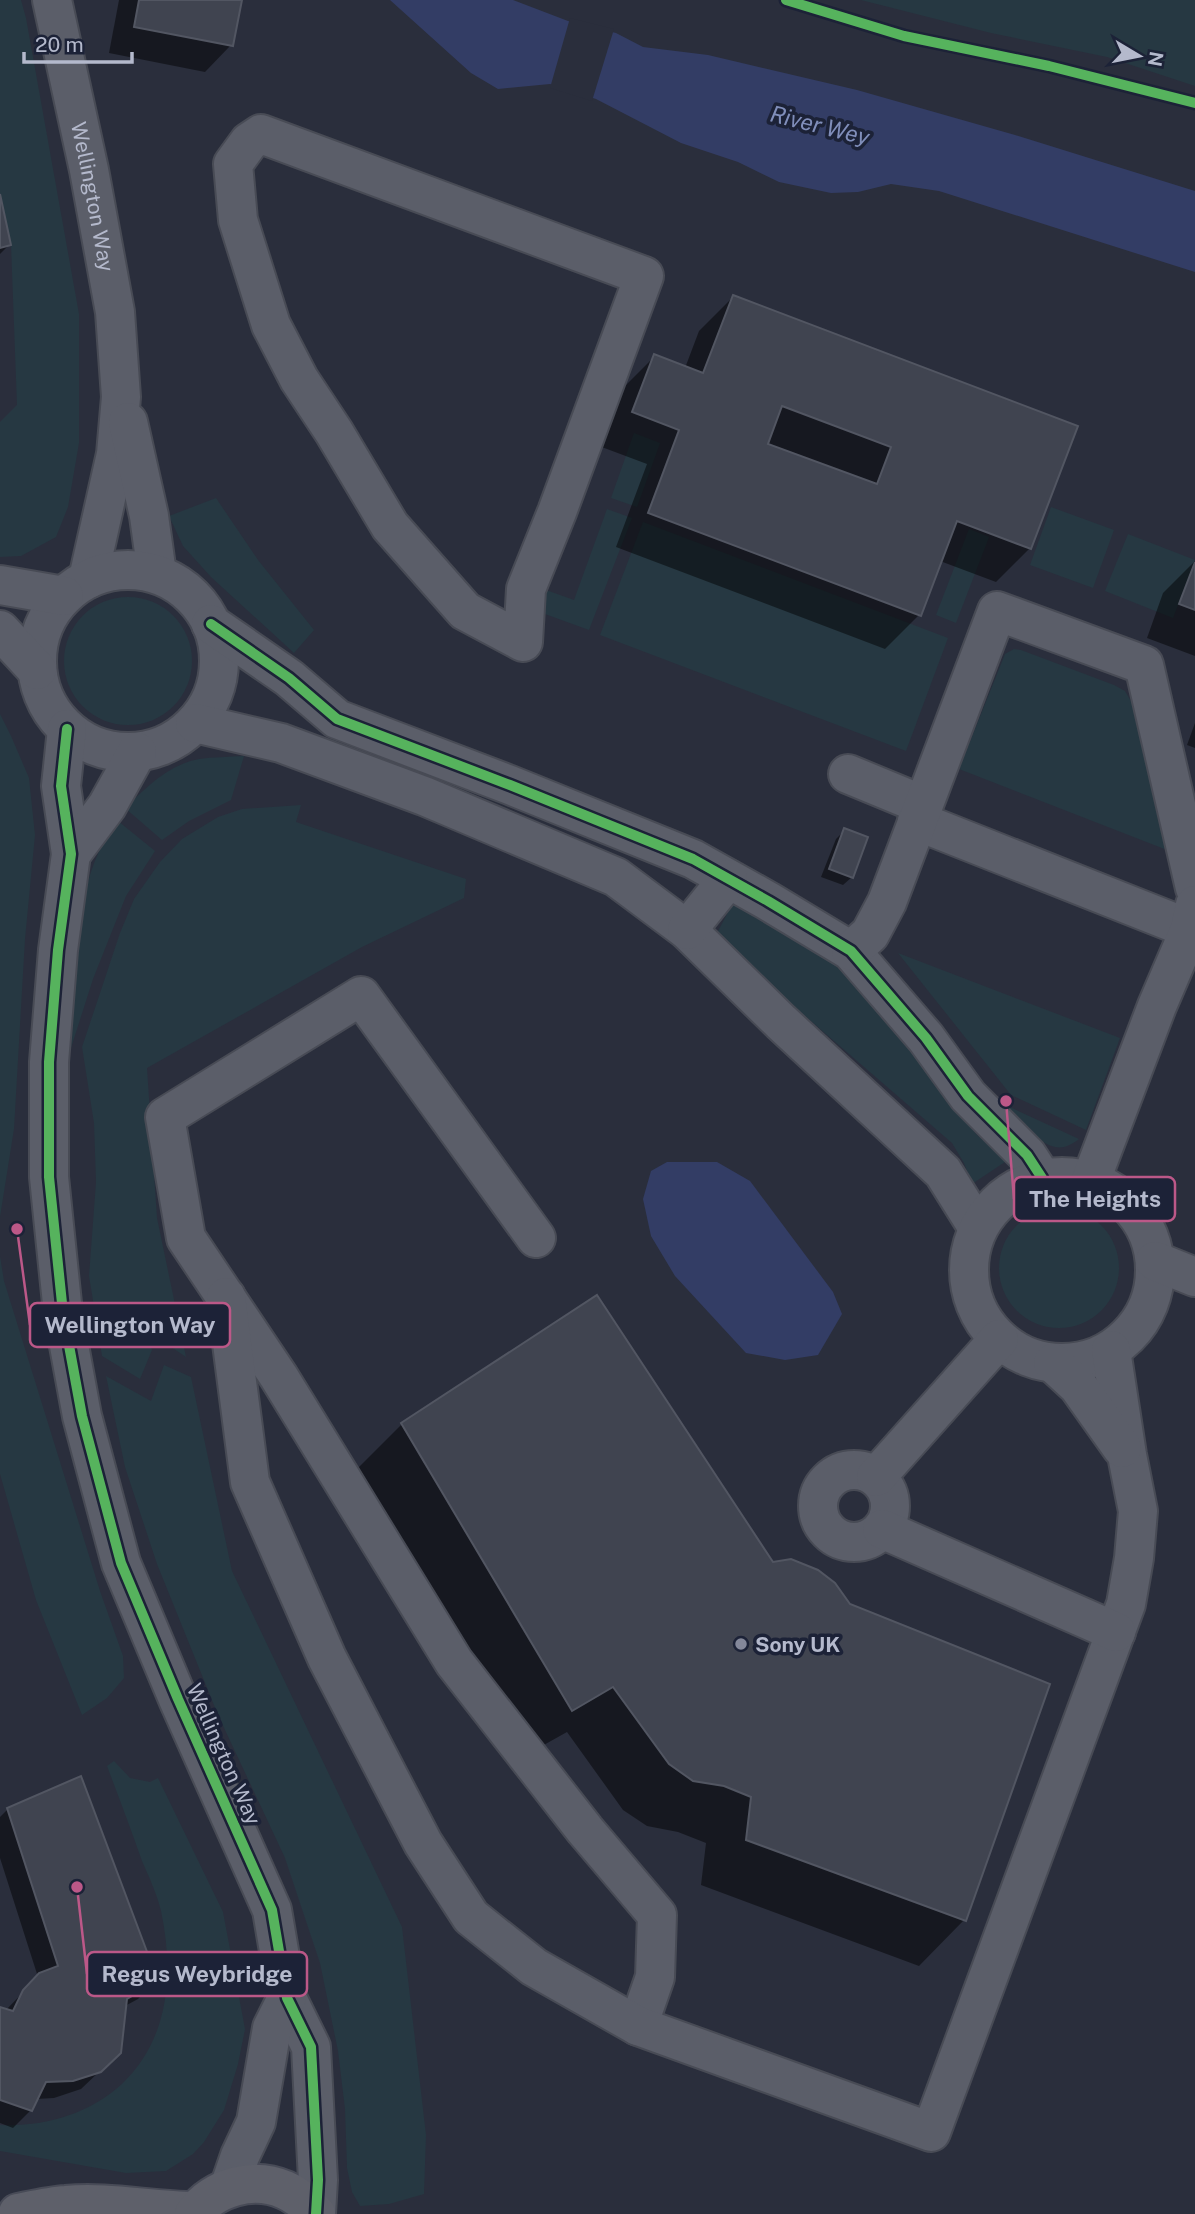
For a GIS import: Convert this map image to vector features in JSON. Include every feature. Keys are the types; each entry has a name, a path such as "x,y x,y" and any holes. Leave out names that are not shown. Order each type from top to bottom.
{"main road":[{"path":"12,2211 66,2204 195,2213 214,2195 229,2188 267,2184 286,2190 302,2200 316,2214"}],"street":[{"name":"Wellington Way","path":"52,0 89,170 115,312 121,397 116,454 76,587"},
{"path":"261,134 645,276 526,589 523,642 465,611 390,526 299,379 271,325 237,220 233,164 249,142 261,134"},
{"name":"Wellington Way","path":"121,397 146,504 157,574"},
{"name":"Wellington Way","path":"134,570 157,574 179,586 198,603 211,624 219,659 213,693 195,723 169,743 137,752 112,751 88,743 67,729 52,712 42,692 37,670 37,650 42,630 51,612 76,587 110,571 134,570"},
{"path":"0,586 76,587"},
{"path":"851,951 870,934 887,902 997,611 1144,665 1195,888"},
{"path":"211,624 289,678 337,719 681,854 768,901 851,951 926,1038 968,1096 1027,1155 1042,1178"},
{"path":"0,630 37,670"},
{"path":"195,723 281,743 424,796 616,877 687,930 781,1022 943,1172 978,1228"},
{"name":"Wellington Way","path":"67,729 61,786 71,854 58,950 49,1062 49,1177 63,1313 82,1416 121,1563 272,1910 287,1998 311,2047 318,2180 316,2214"},
{"name":"Wellington Way","path":"71,854 107,806 137,752"},
{"path":"848,774 920,813 1194,921 1157,1006 1091,1180"},
{"path":"687,930 728,880"},
{"path":"536,1238 362,996 165,1117 186,1238 279,1377 454,1662 585,1830 657,1915 655,1977 638,2026"},
{"path":"1066,1176 1091,1180 1111,1189 1128,1203 1142,1220 1156,1261 1154,1287 1146,1312 1130,1334 1111,1350 1082,1361 1053,1363 1024,1356 999,1339 980,1315 970,1287 969,1257 978,1228 994,1206 1015,1188 1042,1178 1066,1176"},
{"path":"1156,1261 1195,1277"},
{"path":"226,1297 250,1482 327,1658 423,1843 471,1917 534,1967 638,2026 931,2132 1125,1604 1134,1558 1138,1511 1111,1350"},
{"path":"876,1478 999,1339"},
{"path":"1053,1363 1078,1386 1127,1455"},
{"path":"854,1470 866,1472 876,1478 889,1497 888,1519 882,1529 862,1542 838,1539 829,1532 818,1510 819,1498 831,1478 854,1470"},
{"path":"882,1529 1116,1632"},
{"path":"229,2188 256,2122 272,2028 287,1998"}],"shaded area":[{"path":"0,0 21,0 26,18 79,314 79,443 68,507 56,537 21,556 0,557 0,422 17,405 11,245 0,194"},
{"path":"861,0 1195,0 1195,86 1107,57 991,33"},
{"path":"634,433 660,443 637,507 611,498"},
{"path":"216,498 258,560 314,630 294,653 211,577 183,546 169,516"},
{"path":"1051,507 1114,530 1093,588 1030,565"},
{"path":"607,509 632,518 589,630 545,614 543,603 546,590 574,600"},
{"path":"643,522 948,638 906,751 600,635"},
{"path":"969,529 989,537 956,623 936,615"},
{"path":"1128,534 1195,560 1173,618 1105,591"},
{"path":"128,597 152,602 173,616 187,637 192,661 187,685 173,706 152,720 128,725 104,720 83,706 69,685 64,661 69,637 83,616 104,602"},
{"path":"1014,649 1125,691 1132,703 1167,850 959,769 1005,654"},
{"path":"0,714 29,778 35,835 25,939 14,1129 0,1217"},
{"path":"244,756 231,800 189,821 162,840 125,808 141,792 177,766 199,759"},
{"path":"301,805 296,822 466,879 464,898 362,947 147,1068 157,1218 186,1357 146,1330 152,1350 140,1379 102,1356 89,1276 96,1182 94,1123 82,1047 134,899 160,862 182,839 218,817 242,809"},
{"path":"118,821 155,851 126,896 93,979 71,1048 78,943 86,890 93,865"},
{"path":"736,897 831,960 901,1038 977,1135 1005,1159 1005,1162 972,1184 952,1143 790,1003 717,933"},
{"path":"898,953 1120,1038 1086,1130 1011,1095"},
{"path":"1001,1103 1079,1139 1064,1147 1047,1144 1030,1132"},
{"path":"1059,1208 1082,1213 1101,1226 1114,1245 1119,1268 1114,1291 1101,1310 1082,1323 1059,1328 1036,1323 1017,1310 1004,1291 999,1268 1004,1245 1017,1226 1036,1213"},
{"path":"0,1256 4,1281 100,1591 123,1656 124,1678 107,1698 82,1715 36,1600 0,1474"},
{"path":"164,1365 191,1377 232,1571 402,1927 426,2135 424,2194 389,2204 360,2206 352,2192 347,2168 345,2109 338,2051 320,1963 285,1858 218,1715 157,1564 125,1467 106,1376 151,1401"},
{"path":"114,1761 130,1778 150,1782 158,1778 223,1912 245,2029 224,2110 193,2154 166,2171 126,2173 0,2151 0,2125 33,2124 81,2111 122,2084 138,2066 159,2025 167,1980 165,1934 157,1898 107,1766"}],"water":[{"name":"River Wey","path":"390,0 513,0 568,21 616,33 643,47 708,55 857,90 1015,135 1195,191 1195,272 939,191 891,184 858,192 831,193 779,182 738,162 681,143 596,99 550,84 498,89 471,73"},
{"path":"667,1162 717,1162 750,1181 833,1292 842,1314 818,1355 785,1360 746,1353 675,1276 651,1236 643,1199 651,1171"}],"pier":[{"path":"570,18 614,29 592,101 550,88"}],"building":[{"path":"139,0 242,0 233,46 134,27"},
{"path":"0,194 11,245 0,248"},
{"path":"733,295 1078,426 1031,549 957,521 921,616 648,513 679,430 632,412 654,354 703,373","holes":["782,406 891,447 877,484 768,444"]},
{"path":"1195,562 1195,610 1179,604"},
{"path":"844,828 868,837 853,878 829,869"},
{"name":"Sony UK","path":"597,1295 773,1562 791,1559 818,1570 835,1583 850,1604 1050,1684 966,1921 746,1840 751,1797 724,1786 693,1781 669,1764 613,1687 572,1711 401,1423"},
{"path":"81,1776 158,1981 127,1999 121,2053 101,2072 73,2081 46,2082 32,2111 0,2100 0,2007 13,2011 23,1990 39,1973 58,1966 7,1808"}],"cycle path":[{"path":"786,0 904,36 1049,66 1195,103"},
{"path":"211,624 289,678 337,719 693,859 851,951 926,1038 968,1096 1027,1155 1042,1178"},
{"path":"67,729 61,786 71,854 58,950 49,1062 49,1177 63,1313 82,1416 121,1563 272,1910 287,1998 311,2047 318,2180 316,2214"}],"place":[{"name":"The Heights","path":"1006,1101"},
{"name":"Wellington Way","path":"17,1229"},
{"name":"Sony UK","path":"741,1644"},
{"name":"Regus Weybridge","path":"77,1887"}]}
